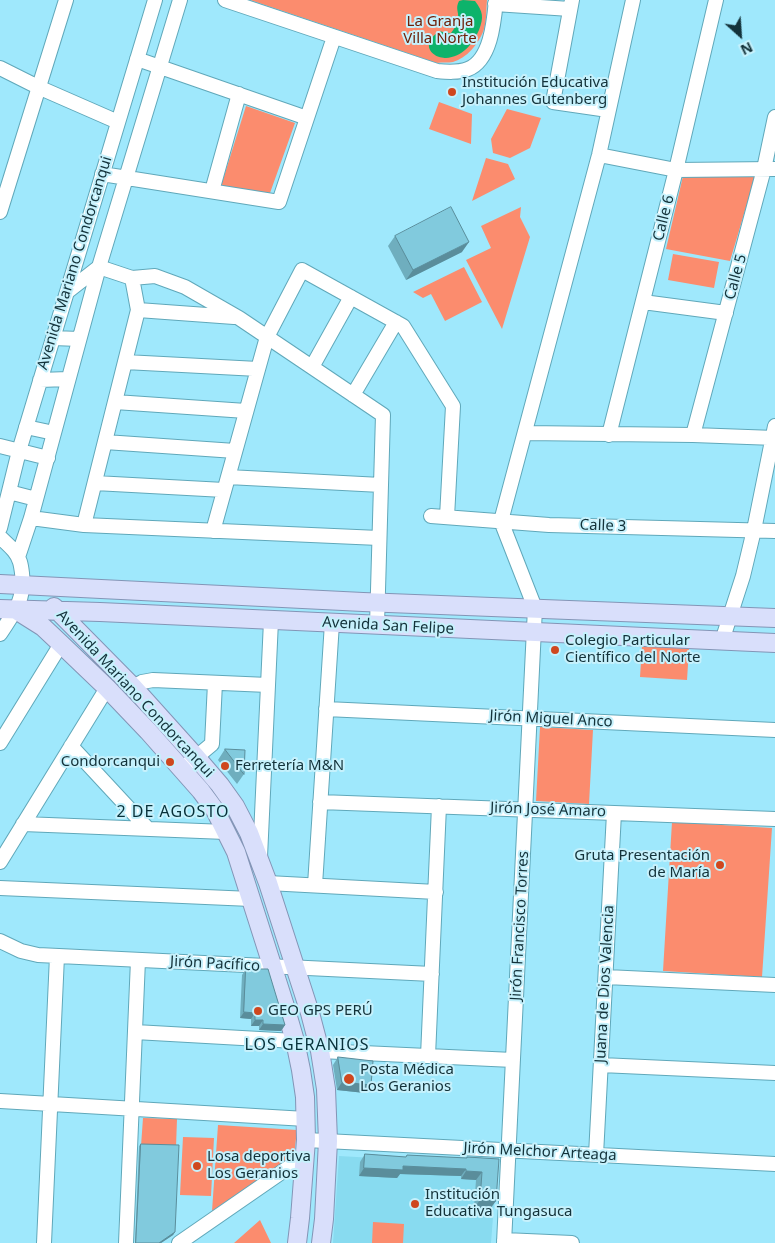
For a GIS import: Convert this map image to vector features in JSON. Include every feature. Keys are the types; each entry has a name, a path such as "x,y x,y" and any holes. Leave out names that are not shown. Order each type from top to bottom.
{"main road":[{"name":"Avenida San Felipe","path":"0,584 378,603 775,618"},
{"name":"Avenida Mariano Condorcanqui","path":"23,585 38,594 58,611 133,686 220,785 249,833 268,883 310,1013 320,1051 328,1114 324,1219 321,1243"},
{"name":"Avenida San Felipe","path":"8,609 775,644"},
{"name":"Avenida Mariano Condorcanqui","path":"8,609 43,627 107,688 148,731 215,810 236,852 295,1041 305,1097 305,1148 297,1243"}],"street":[{"path":"0,212 66,0"},
{"name":"Avenida Mariano Condorcanqui","path":"18,557 32,518 103,252 180,0"},
{"path":"224,0 437,71 453,72 469,69 481,58 491,38 495,2 571,4 552,102 608,110"},
{"path":"535,608 501,521 599,155 633,0"},
{"name":"Calle 6","path":"609,435 676,170 716,0"},
{"name":"Avenida Mariano Condorcanqui","path":"0,528 19,451 137,59 152,1"},
{"path":"102,174 279,202 334,37"},
{"path":"137,59 307,118"},
{"path":"0,68 118,122"},
{"path":"212,191 239,94"},
{"name":"Calle 5","path":"693,435 726,313 770,169 775,117"},
{"path":"599,155 676,170 770,169"},
{"path":"80,246 103,252"},
{"path":"67,292 99,266 132,278 155,276 185,287 238,318 383,415 377,625"},
{"path":"213,531 267,337 302,270 403,326 453,406 447,517"},
{"path":"84,525 138,310 132,278"},
{"path":"312,367 352,297"},
{"path":"643,302 726,313"},
{"path":"138,310 238,318"},
{"path":"353,395 396,322"},
{"path":"53,338 79,339"},
{"path":"125,362 258,368"},
{"path":"40,380 68,380"},
{"path":"115,402 246,411"},
{"path":"26,427 54,432"},
{"path":"525,433 609,435 774,434 743,576 722,641"},
{"path":"105,442 235,451"},
{"path":"0,446 48,458"},
{"path":"95,484 381,485"},
{"path":"9,492 36,499"},
{"name":"Calle 3","path":"430,516 549,525 775,531"},
{"path":"32,518 84,525 379,538"},
{"path":"0,537 14,550 18,557 21,564 23,585 21,597 8,609 0,634"},
{"name":"Jirón Francisco Torres","path":"504,1241 535,608"},
{"path":"260,860 270,621"},
{"path":"314,886 332,624"},
{"path":"0,743 61,644"},
{"path":"133,686 153,680 268,685"},
{"path":"182,769 212,744 215,683"},
{"path":"0,862 107,688"},
{"name":"Jirón Miguel Anco","path":"326,709 775,730"},
{"path":"71,746 148,829"},
{"name":"Jirón José Amaro","path":"320,802 775,819"},
{"path":"428,1056 439,806"},
{"name":"Juana de Dios Valencia","path":"596,1155 614,813"},
{"path":"23,824 226,832"},
{"path":"268,883 436,892"},
{"path":"0,888 251,899"},
{"name":"Jirón Pacífico","path":"0,941 21,951 57,956 432,974"},
{"path":"44,1243 57,956"},
{"path":"126,1243 138,960"},
{"path":"606,977 775,985"},
{"path":"134,1032 295,1041"},
{"path":"320,1051 513,1060"},
{"path":"601,1064 775,1073"},
{"path":"0,1101 306,1119"},
{"name":"Jirón Melchor Arteaga","path":"305,1148 328,1141 775,1164"},
{"path":"179,1243 305,1148"},
{"path":"504,1241 572,1243"}],"shaded area":[{"path":"459,1 475,1 480,8 482,22 479,30 474,40 462,52 446,58 437,56 429,49 431,39 440,31 451,33 458,20 457,8"},
{"name":"Institución Educativa Tungasuca","path":"339,1156 497,1165 491,1243 333,1243"}],"green space":[{"name":"La Granja Villa Norte","path":"250,0 487,0 484,28 475,46 458,60 437,63"},
{"path":"439,102 472,114 471,144 429,129"},
{"path":"246,106 295,123 270,193 221,186"},
{"path":"507,109 541,118 530,148 510,158 493,153 491,139"},
{"path":"486,158 508,164 515,179 472,201"},
{"path":"683,176 755,177 730,261 666,249"},
{"path":"521,207 520,217 530,237 502,329 466,260 491,248 481,226"},
{"path":"673,254 719,262 714,288 668,280"},
{"path":"464,267 482,302 445,321 431,294 423,298 413,292"},
{"path":"642,646 689,649 687,680 640,677"},
{"path":"540,727 593,730 589,804 536,801"},
{"path":"672,822 772,828 762,977 663,971"},
{"path":"143,1118 177,1119 176,1147 141,1146"},
{"path":"218,1125 297,1130 294,1156 212,1211"},
{"name":"Losa deportiva Los Geranios","path":"183,1137 214,1138 211,1196 180,1195"},
{"path":"260,1220 271,1243 234,1243"},
{"path":"373,1222 404,1224 403,1243 372,1243"}],"building":[{"path":"451,207 469,242 413,270 395,236"},
{"path":"225,749 245,750 244,774"},
{"path":"246,969 268,969 285,1025 263,1024 263,1020 255,1020 255,1013 244,1012"},
{"path":"338,1057 373,1061 371,1085 342,1082"},
{"path":"141,1144 179,1145 175,1232 159,1243 136,1243"},
{"path":"365,1154 499,1159 496,1201 480,1200 482,1172 466,1171 466,1169 403,1166 403,1170 364,1168"}],"place":[{"name":"Institución Educativa Johannes Gutenberg","path":"452,92"},
{"name":"Colegio Particular Científico del Norte","path":"555,650"},
{"name":"Condorcanqui","path":"170,762"},
{"name":"Ferretería M&N","path":"225,766"},
{"name":"Gruta Presentación de María","path":"720,865"},
{"name":"GEO GPS PERÚ","path":"258,1011"},
{"name":"Posta Médica Los Geranios","path":"349,1079"},
{"name":"Losa deportiva Los Geranios","path":"197,1166"},
{"name":"Institución Educativa Tungasuca","path":"415,1204"}],"district":[{"name":"2 DE AGOSTO","path":"173,812"},
{"name":"LOS GERANIOS","path":"307,1045"}]}
